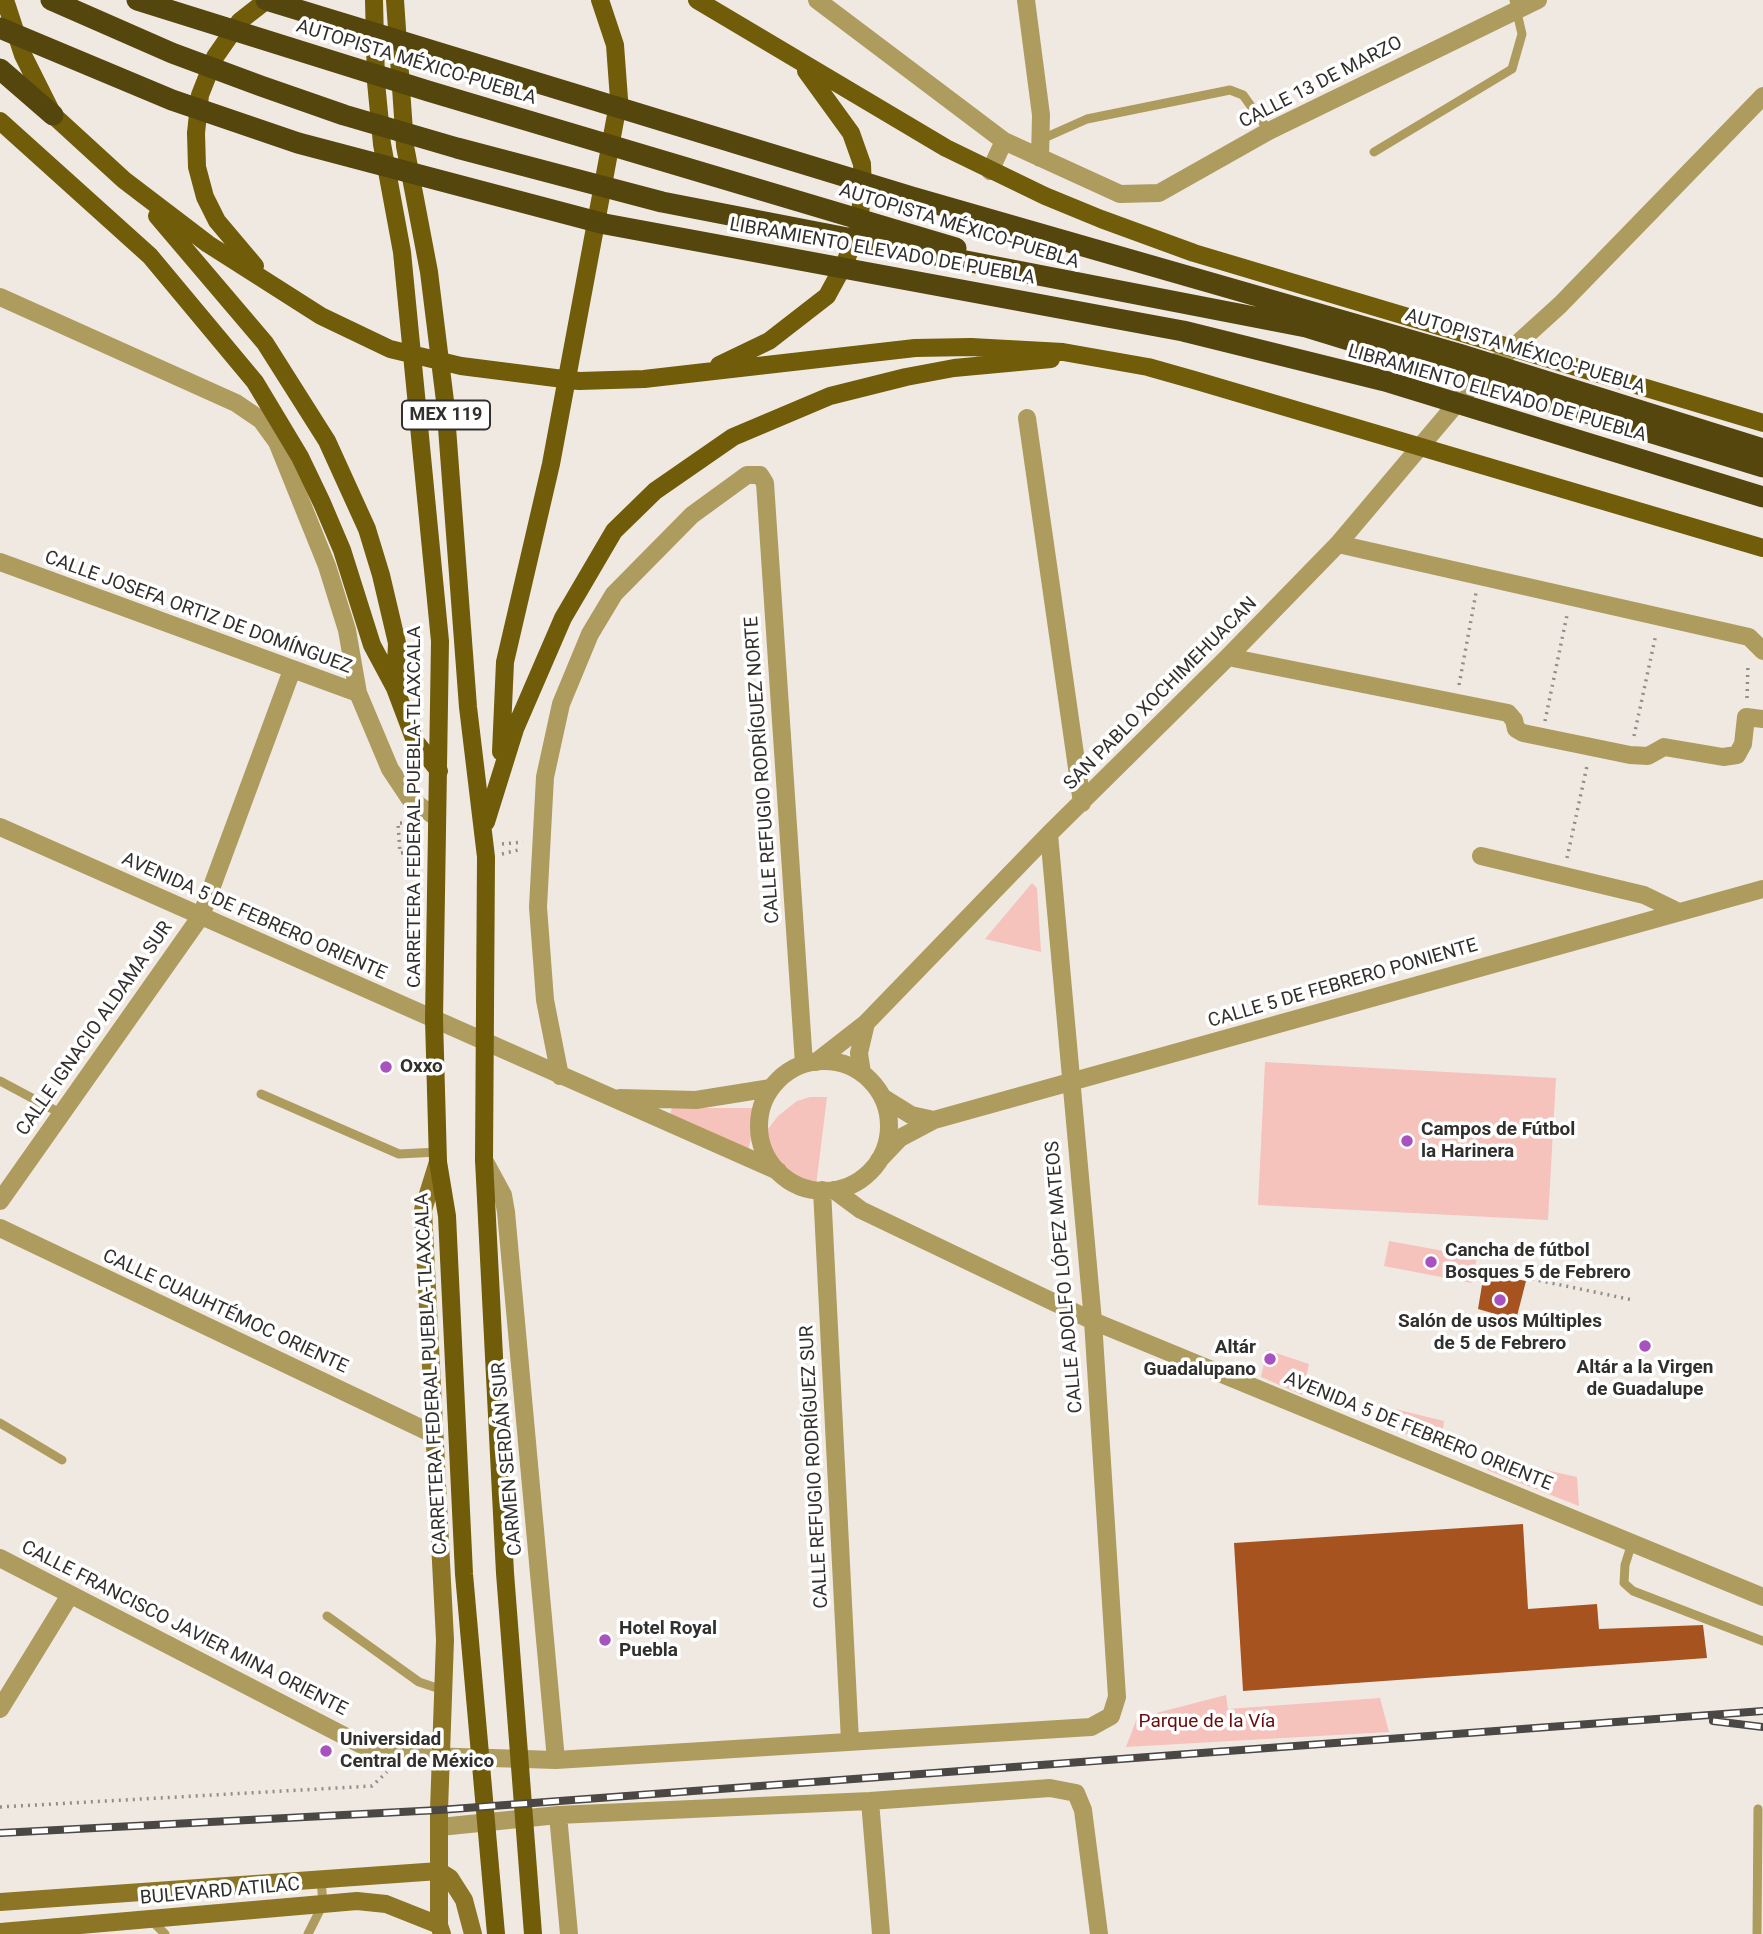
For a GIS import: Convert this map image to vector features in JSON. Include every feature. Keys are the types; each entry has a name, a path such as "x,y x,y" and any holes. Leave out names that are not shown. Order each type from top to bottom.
{"highway":[{"name":"LIBRAMIENTO ELEVADO DE PUEBLA","path":"51,0 172,53 261,86 344,115 457,148 662,202 1306,327 1763,467"},
{"name":"AUTOPISTA MÉXICO-PUEBLA","path":"137,0 561,131 906,231 1490,423 1763,509"},
{"name":"AUTOPISTA MÉXICO-PUEBLA","path":"266,0 912,197 1459,354 1763,449"},
{"name":"LIBRAMIENTO ELEVADO DE PUEBLA","path":"0,28 172,100 335,153 605,223 1183,331 1385,381 1763,497"},
{"path":"0,69 53,115"}],"main road":[{"path":"5,0 23,55 53,115 124,180 208,244 321,316 371,341 409,355 461,366 579,381 686,375 915,348 1026,348 1100,358 1195,380 1763,548"},
{"path":"266,0 240,21 215,57 200,95 196,150 200,182 217,221 275,286"},
{"name":"CARRETERA FEDERAL PUEBLA-TLAXCALA","path":"374,0 373,45 382,144 402,252 440,641 434,1019 438,1157 447,1216 464,1574 495,1926"},
{"name":"MEX 119","path":"396,0 405,146 429,272 445,401 468,707 483,832"},
{"path":"501,766 505,662 551,464 619,99 615,45 600,0"},
{"path":"697,0 990,171 1056,201 1194,253 1490,339 1763,423"},
{"path":"686,375 742,356 808,313 827,296 837,280 858,228 863,190 862,164 851,133 823,92 794,58"},
{"path":"0,121 150,256 256,383 295,448 322,503 355,586 372,645 395,688 415,741 439,771"},
{"path":"124,180 265,342 327,441 367,529 381,575 397,643 395,688"},
{"path":"533,1934 505,1573 484,1160 486,857 483,832 501,766 563,618 614,531 655,491 705,454 763,422 868,386 978,365 1100,358"},
{"path":"438,1157 423,1210 444,1640 440,1930"},
{"path":"439,1871 450,1878 464,1900 472,1934"},
{"name":"BULEVARD ATILAC","path":"0,1902 439,1871"},
{"name":"BULEVARD ATILAC","path":"0,1932 357,1901 386,1904 440,1930"}],"street":[{"path":"817,0 1004,141 1040,158 1042,139 1026,0"},
{"name":"CALLE 13 DE MARZO","path":"1040,158 1120,194 1159,193 1269,131 1516,5 1538,0"},
{"name":"SAN PABLO XOCHIMEHUACAN","path":"810,1063 866,1023 1049,834 1228,657 1338,544 1474,383 1560,305 1763,96"},
{"path":"990,171 1004,141"},
{"path":"0,297 236,403 261,421 276,442 327,566 347,630 358,693"},
{"path":"1027,418 1082,803"},
{"name":"CALLE REFUGIO RODRÍGUEZ NORTE","path":"560,1076 545,1000 538,907 545,777 561,704 579,657 614,594 664,541 722,491 747,475 760,475 765,483 810,1063"},
{"path":"1338,544 1749,637 1763,651"},
{"name":"CALLE JOSEFA ORTIZ DE DOMÍNGUEZ","path":"0,562 358,693 390,769 410,799 437,818"},
{"path":"1228,657 1508,713 1514,720 1516,729 1630,755 1648,756 1664,747 1723,757 1737,755 1754,718"},
{"name":"CALLE IGNACIO ALDAMA SUR","path":"0,1201 201,916 292,670"},
{"name":"AVENIDA 5 DE FEBRERO ORIENTE","path":"0,827 778,1171"},
{"name":"CALLE ADOLFO LÓPEZ MATEOS","path":"1049,834 1069,1083 1093,1321 1117,1697 1111,1716"},
{"path":"1482,856 1644,895 1677,911"},
{"name":"CALLE 5 DE FEBRERO PONIENTE","path":"879,1160 900,1138 934,1121 1763,889"},
{"path":"862,1073 859,1053 866,1023"},
{"path":"882,1097 889,1129 879,1160 862,1178 828,1190 798,1185 778,1171 764,1149 759,1130 761,1111 771,1088 785,1074 810,1063 836,1062 862,1073 882,1097 911,1115 934,1121"},
{"name":"AVENIDA 5 DE FEBRERO ORIENTE","path":"606,1097 696,1100 771,1088"},
{"name":"CARMEN SERDÁN SUR","path":"484,1160 503,1195 506,1212 556,1760"},
{"name":"AVENIDA 5 DE FEBRERO ORIENTE","path":"828,1190 861,1210 1093,1321 1763,1597"},
{"name":"CALLE REFUGIO RODRÍGUEZ SUR","path":"828,1190 850,1741"},
{"name":"CALLE CUAUHTÉMOC ORIENTE","path":"0,1228 433,1434"},
{"name":"CALLE FRANCISCO JAVIER MINA ORIENTE","path":"0,1558 362,1745 395,1755 556,1760 1091,1727 1111,1716"},
{"path":"0,1709 69,1595"},
{"path":"440,1827 558,1815 870,1801 1049,1788 1076,1793 1083,1810 1099,1934"},
{"path":"870,1801 881,1934"},
{"path":"558,1815 569,1934"}],"lane":[{"path":"1374,152 1511,69 1522,34 1516,5"},
{"path":"1042,139 1087,119 1230,90 1243,94 1269,131"},
{"path":"0,1082 60,1113"},
{"path":"261,1094 399,1154 438,1157"},
{"path":"0,1423 62,1460"},
{"path":"1632,1543 1625,1565 1625,1583 1633,1591 1763,1641"},
{"path":"327,1616 419,1682 443,1690"},
{"path":"1757,1934 1758,1809"},
{"path":"308,1934 323,1904 321,1879"},
{"path":"150,1919 165,1934"}],"path":[{"path":"1457,701 1478,576"},
{"path":"1542,737 1571,596"},
{"path":"1630,755 1660,615"},
{"path":"1749,637 1754,718"},
{"path":"1563,877 1591,748"},
{"path":"398,823 400,852"},
{"path":"486,857 528,848"},
{"path":"1532,1279 1633,1300"},
{"path":"0,1807 372,1786 386,1775 395,1755"}],"green space":[{"path":"1032,883 1037,888 1041,952 985,939"},
{"name":"Campos de Fútbol la Harinera","path":"1265,1062 1556,1078 1548,1220 1258,1205"},
{"path":"810,1097 827,1097 816,1186 799,1182 785,1173 765,1145 768,1129 778,1116 797,1101"},
{"path":"672,1108 758,1108 747,1155 668,1120"},
{"name":"Cancha de fútbol Bosques 5 de Febrero","path":"1389,1241 1477,1257 1472,1283 1384,1266"},
{"path":"1267,1350 1309,1364 1302,1395 1261,1377"},
{"path":"1391,1408 1444,1421 1441,1446 1384,1427"},
{"path":"1492,1458 1577,1477 1579,1506 1487,1470"},
{"name":"Parque de la Vía","path":"1226,1695 1228,1709 1380,1698 1389,1732 1126,1747 1137,1718"}],"building":[{"name":"Salón de usos Múltiples de 5 de Febrero","path":"1484,1273 1526,1281 1516,1320 1478,1309"},
{"path":"1523,1524 1528,1609 1597,1604 1599,1629 1703,1625 1707,1658 1243,1691 1234,1543"}],"railway":[{"path":"0,1833 439,1810 1763,1711"},
{"path":"1713,1721 1763,1727"}],"place":[{"name":"Oxxo","path":"386,1067"},
{"name":"Campos de Fútbol la Harinera","path":"1407,1141"},
{"name":"Cancha de fútbol Bosques 5 de Febrero","path":"1431,1262"},
{"name":"Salón de usos Múltiples de 5 de Febrero","path":"1500,1300"},
{"name":"Altár a la Virgen de Guadalupe","path":"1645,1346"},
{"name":"Altár Guadalupano","path":"1270,1359"},
{"name":"Hotel Royal Puebla","path":"605,1640"},
{"name":"Universidad Central de México","path":"326,1751"}]}
